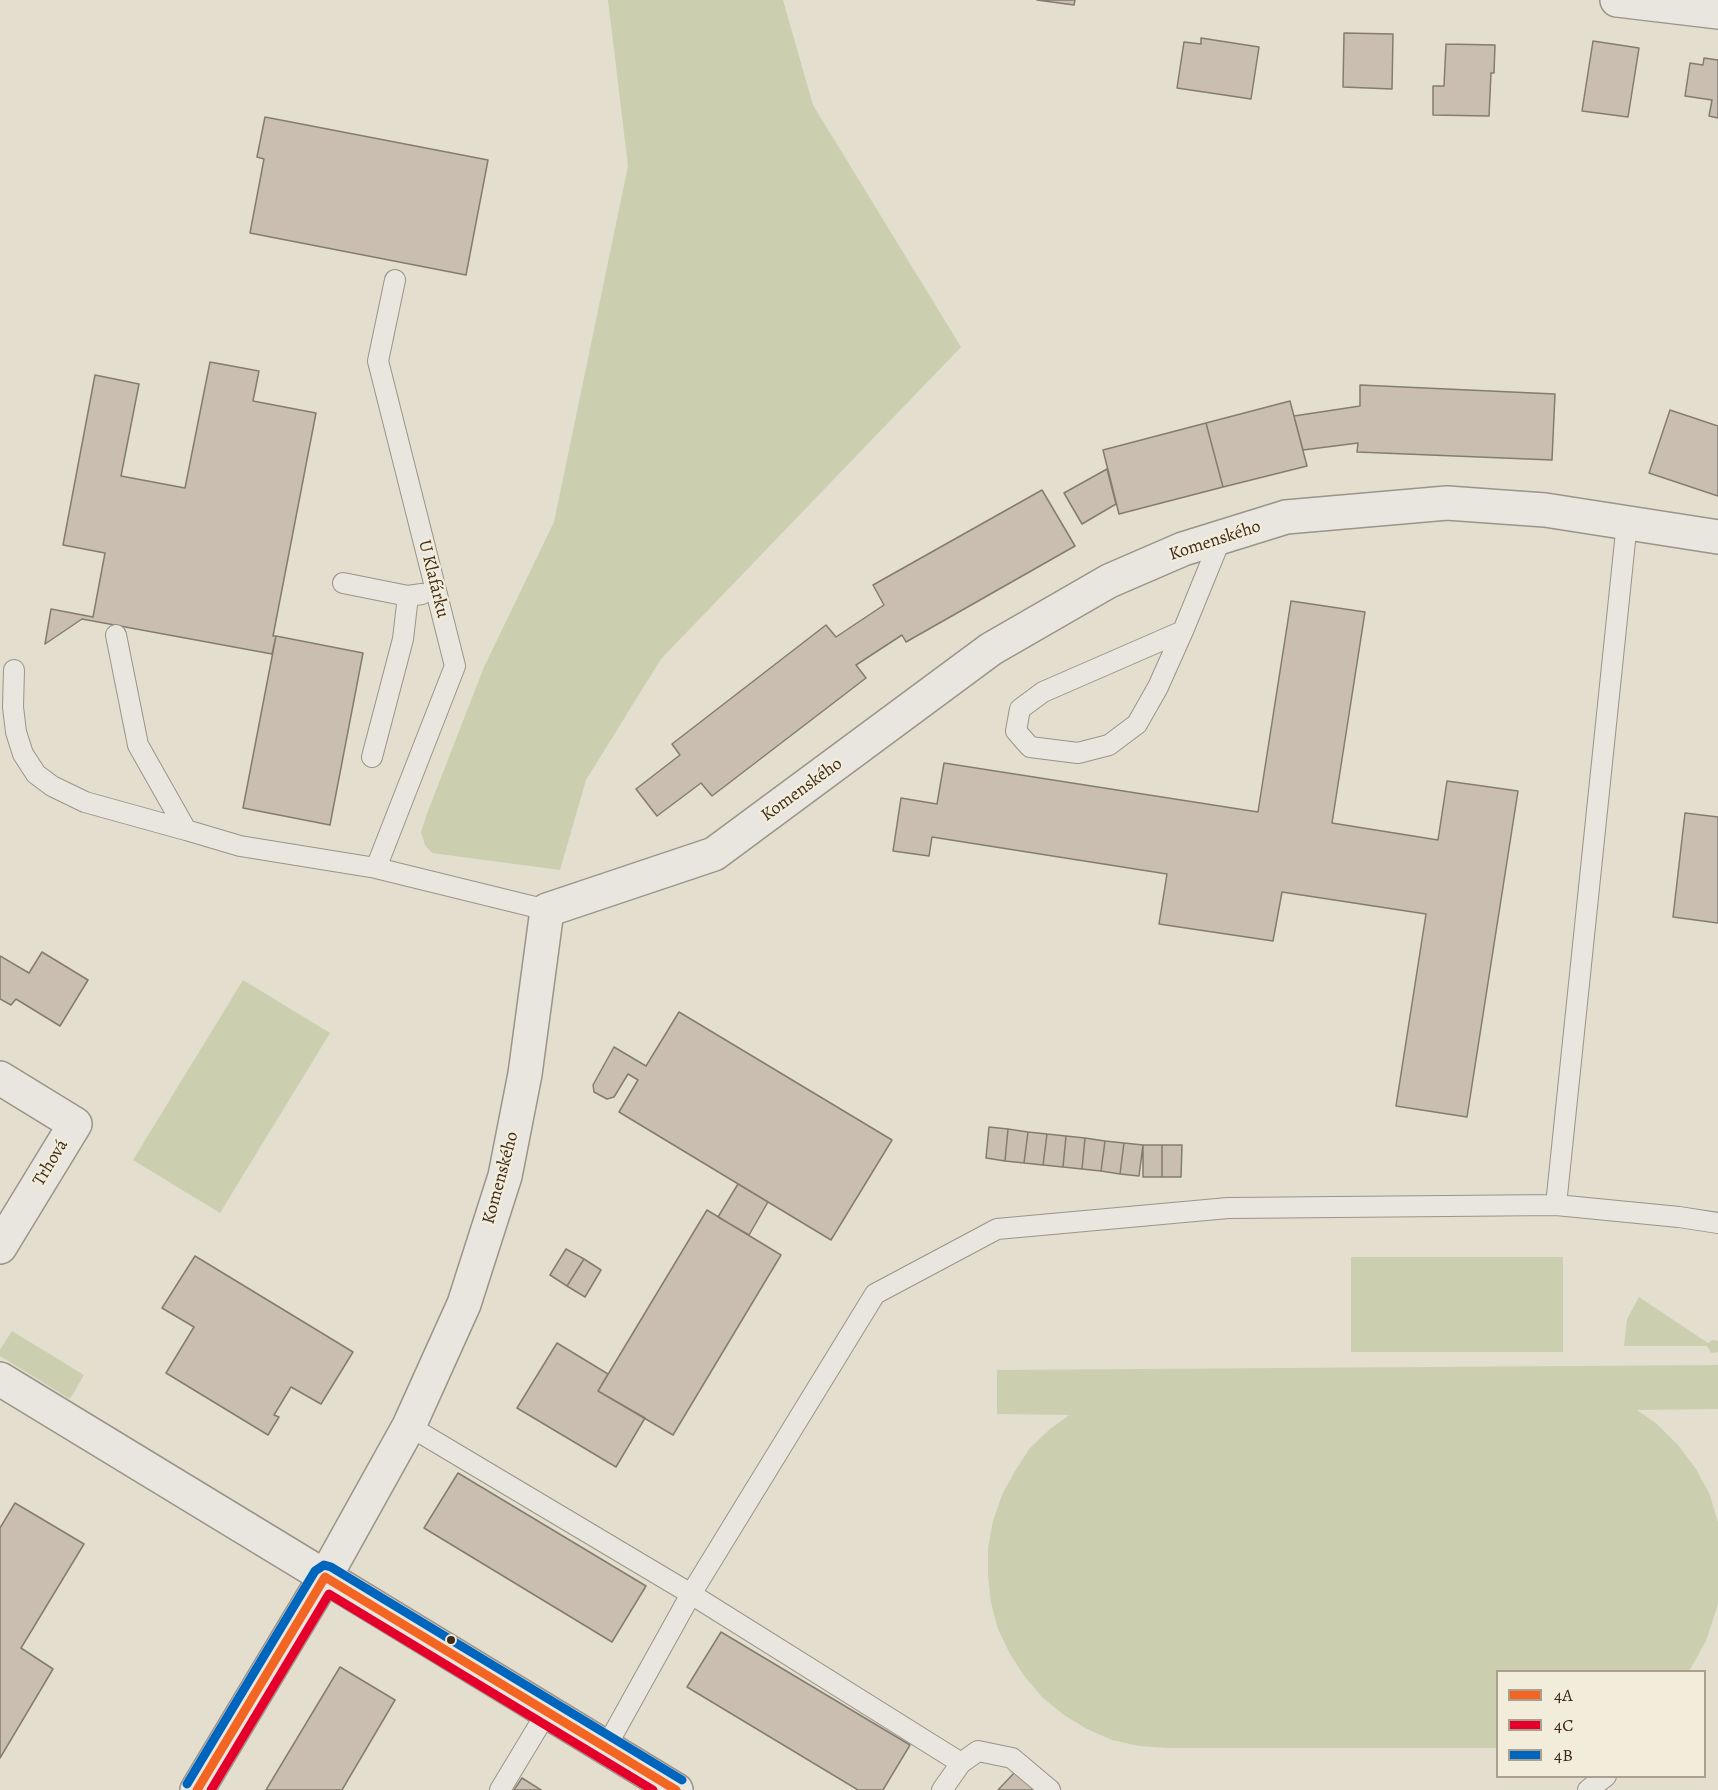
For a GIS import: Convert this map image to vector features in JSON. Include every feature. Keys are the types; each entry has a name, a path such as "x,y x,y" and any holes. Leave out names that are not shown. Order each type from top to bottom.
{"street":[{"path":"1617,0 1718,12"},
{"name":"Komenského","path":"197,1790 325,1577 409,1426 464,1304 505,1176 525,1074 547,910 714,854 991,649 1109,581 1183,549 1286,517 1447,503 1545,510 1718,537"},
{"name":"Trhová","path":"0,1078 75,1124 0,1247"},
{"path":"0,1379 675,1790"}],"lane":[{"name":"U Klafárku","path":"376,868 455,666 378,361 395,280"},
{"path":"1556,1205 1627,522"},
{"path":"1183,632 1042,692 1020,709 1016,731 1030,747 1078,753 1109,746 1137,724 1158,687 1183,632 1221,538"},
{"path":"342,583 408,596 436,591"},
{"path":"372,758 403,639 408,596"},
{"path":"116,635 138,745 186,830"},
{"path":"14,670 13,707 16,732 23,754 36,774 52,786 85,802 240,846 376,868 547,910"},
{"path":"606,1747 691,1594 875,1294 997,1229 1228,1209 1556,1205 1679,1217 1718,1224"},
{"path":"409,1426 691,1594 961,1763"},
{"path":"500,1790 547,1712"},
{"path":"942,1790 961,1763 978,1751 1012,1758 1050,1790"},
{"path":"1588,1790 1603,1778"}],"green space":[{"path":"608,0 783,0 813,105 961,347 661,659 586,780 560,870 432,853 425,845 421,832 484,667 554,522 628,166"},
{"path":"243,980 330,1033 220,1213 133,1160"},
{"path":"1351,1257 1563,1257 1563,1352 1351,1352"},
{"path":"1639,1297 1708,1343 1712,1340 1718,1341 1718,1352 1711,1353 1707,1346 1624,1346 1627,1319"},
{"path":"12,1331 84,1375 70,1399 0,1356 0,1350"},
{"path":"1718,1365 1718,1409 1637,1410 1657,1424 1678,1445 1696,1469 1710,1495 1718,1523 1718,1604 1706,1641 1689,1670 1496,1670 1496,1748 1169,1748 1139,1746 1112,1740 1064,1715 1043,1698 1025,1677 1010,1654 998,1629 991,1603 988,1576 988,1548 993,1521 1002,1495 1030,1448 1069,1415 997,1414 997,1370"}],"building":[{"path":"1037,0 1075,0 1074,5"},
{"path":"1344,33 1393,34 1392,89 1343,87"},
{"path":"1201,38 1259,47 1251,99 1177,88 1184,42 1201,44"},
{"path":"1593,41 1639,48 1628,117 1582,111"},
{"path":"1446,44 1495,45 1489,116 1433,115 1433,86 1444,86"},
{"path":"1704,58 1718,60 1718,118 1709,116 1712,100 1685,96 1690,63 1703,65"},
{"path":"265,117 488,160 466,275 250,233 264,159 257,157"},
{"path":"210,362 259,371 253,401 316,413 273,636 276,636 272,654 82,619 45,644 51,609 93,617 105,553 63,545 95,375 139,384 121,476 185,488"},
{"path":"1360,385 1555,394 1552,460 1357,452 1358,443 1303,450 1294,416 1360,406"},
{"path":"1290,401 1307,466 1223,487 1206,423"},
{"path":"1670,410 1718,426 1718,496 1649,473"},
{"path":"1206,423 1223,487 1119,514 1103,450"},
{"path":"1107,469 1116,504 1082,524 1064,493"},
{"path":"1042,490 1075,546 906,642 902,635 856,665 866,678 712,796 701,783 657,816 636,789 680,755 672,744 826,625 836,637 884,605 873,585"},
{"path":"1291,601 1365,612 1332,823 1438,840 1447,781 1518,791 1467,1117 1396,1106 1426,914 1282,892 1273,941 1159,924 1167,874 932,837 929,856 893,851 901,798 937,804 944,763 1258,812"},
{"path":"276,636 363,653 330,825 243,808"},
{"path":"1685,813 1718,817 1718,923 1673,917"},
{"path":"42,952 88,980 60,1026 16,999 11,1005 0,999 0,956 29,973"},
{"path":"679,1012 892,1140 831,1240 619,1112 638,1080 628,1074 614,1097 607,1099 594,1092 593,1085 614,1047 646,1066"},
{"path":"989,1127 1008,1129 1005,1161 986,1158"},
{"path":"1008,1129 1028,1132 1024,1163 1005,1161"},
{"path":"1028,1132 1047,1134 1043,1165 1024,1163"},
{"path":"1047,1134 1066,1136 1063,1167 1043,1165"},
{"path":"1066,1136 1085,1138 1082,1169 1063,1167"},
{"path":"1085,1138 1105,1141 1101,1171 1082,1169"},
{"path":"1105,1141 1124,1143 1120,1174 1101,1171"},
{"path":"1124,1143 1143,1145 1139,1176 1120,1174"},
{"path":"1143,1145 1162,1145 1162,1177 1143,1177"},
{"path":"1162,1145 1182,1145 1181,1177 1162,1177"},
{"path":"738,1184 768,1202 749,1235 718,1217"},
{"path":"707,1210 781,1255 673,1435 598,1391"},
{"path":"566,1249 584,1259 567,1286 550,1275"},
{"path":"195,1256 353,1352 321,1404 291,1387 274,1415 279,1417 268,1435 166,1373 194,1327 162,1308"},
{"path":"584,1259 601,1270 585,1297 567,1286"},
{"path":"557,1343 608,1374 598,1391 645,1418 616,1467 517,1408"},
{"path":"458,1473 646,1586 612,1642 424,1528"},
{"path":"15,1503 84,1544 21,1648 53,1669 0,1758 0,1528"},
{"path":"721,1632 910,1745 883,1790 858,1790 687,1687"},
{"path":"340,1667 395,1700 342,1790 266,1790"},
{"path":"1015,1772 1035,1790 998,1790"},
{"path":"522,1778 541,1790 514,1790"}],"transit line":[{"name":"4B","path":"187,1784 315,1571 324,1565 331,1567 682,1780"},
{"name":"4A","path":"197,1790 325,1577 676,1790"},
{"name":"4C","path":"211,1790 329,1594 653,1790"}]}
